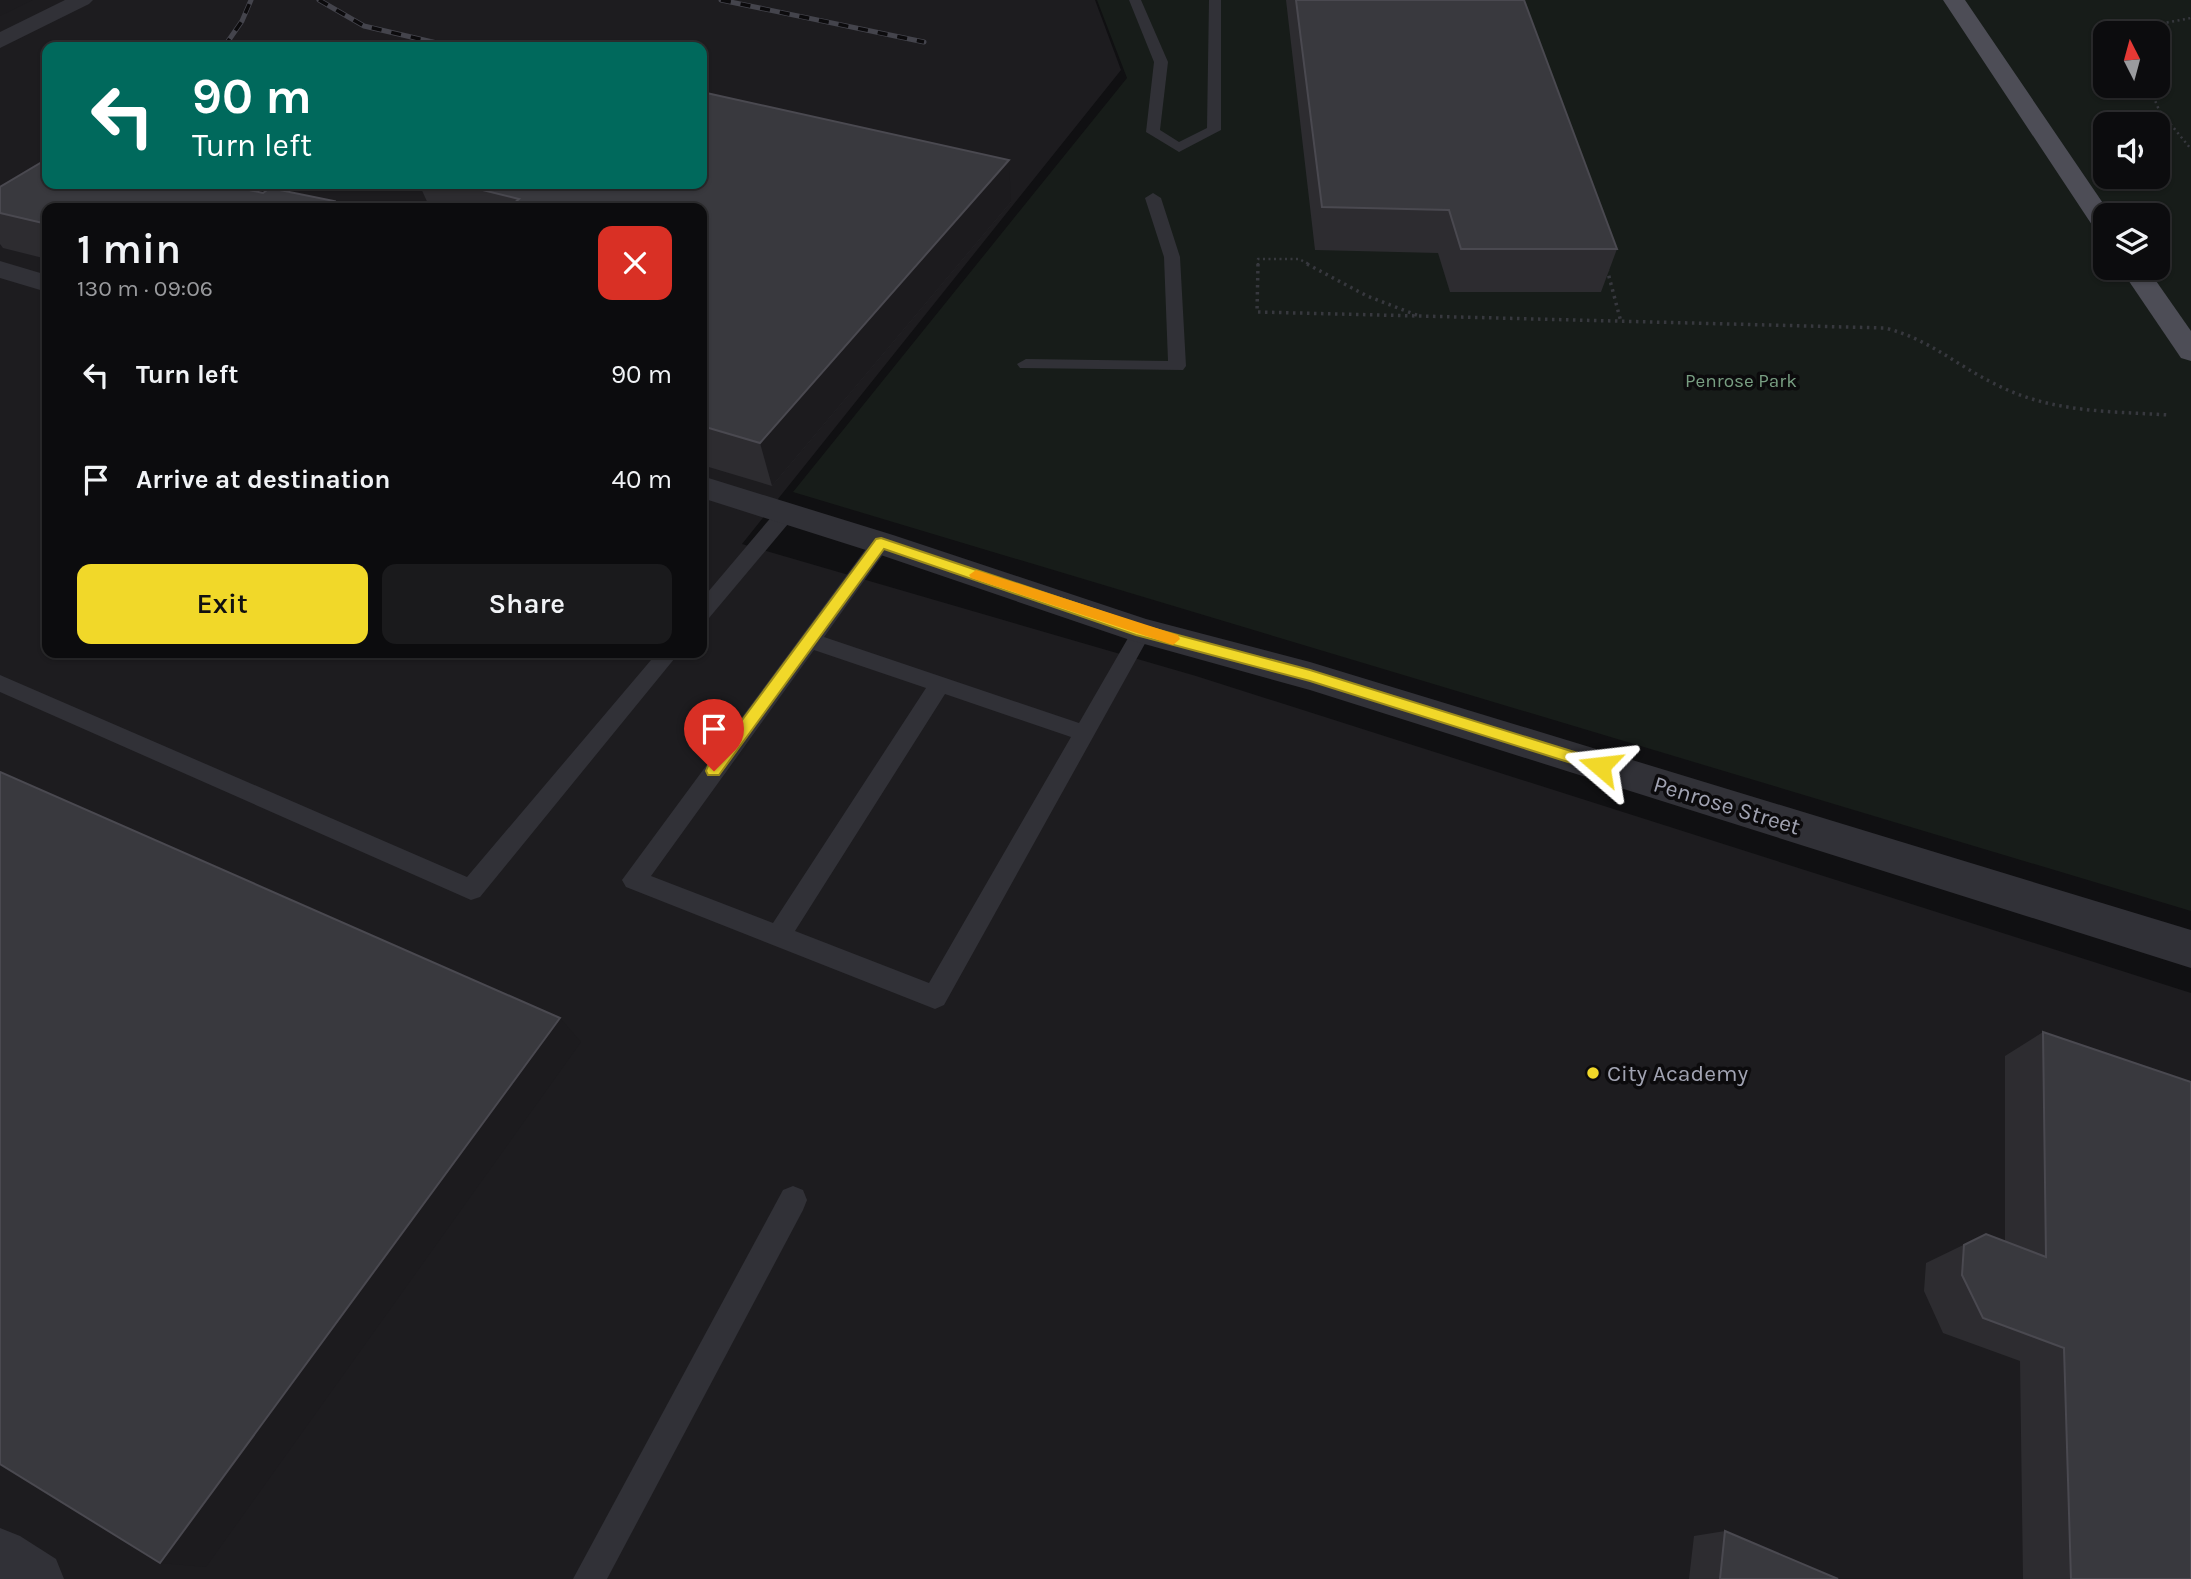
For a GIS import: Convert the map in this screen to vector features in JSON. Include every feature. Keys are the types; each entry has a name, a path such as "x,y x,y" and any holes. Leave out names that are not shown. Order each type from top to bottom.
{"main road":[{"path":"1954,0 2093,207"},
{"path":"2142,280 2191,352"}],"street":[{"path":"0,41 82,0"},
{"path":"0,269 42,282"},
{"name":"Penrose Street","path":"707,489 881,542 1142,631 1310,676 2191,949"},
{"path":"0,1556 36,1579"}],"lane":[{"path":"1135,0 1161,62 1153,132 1179,148 1214,130 1214,0"},
{"path":"1026,364 1177,366 1172,257 1153,198"},
{"path":"707,608 786,513"},
{"path":"881,542 634,880 935,997 1142,631"},
{"path":"810,640 1084,733"},
{"path":"0,683 471,890 665,658"},
{"path":"778,936 940,684"},
{"path":"589,1579 793,1200"}],"path":[{"path":"2170,22 2191,18"},
{"path":"2154,98 2159,110 2191,149"},
{"path":"1421,317 1367,296 1299,260 1258,259 1257,312 1421,317 1885,328 1912,335 1994,384 2021,396 2066,409 2169,415"},
{"path":"1607,269 1621,322"}],"shaded area":[{"path":"0,0 1095,0 1121,70 742,544 1196,676 2191,993 2191,1579 0,1579"}],"green space":[{"name":"Penrose Park","path":"1097,0 2191,0 2191,911 793,492 1127,78"}],"building":[{"path":"1296,0 1524,0 1617,249 1461,249 1449,210 1322,207"},
{"path":"707,93 1009,160 760,443 707,427 707,203 514,203 519,199 478,189 707,189"},
{"path":"42,162 42,189 244,189 263,193 275,189 334,201 42,203 42,223 0,213 0,187"},
{"path":"0,772 560,1018 160,1563 0,1464"},
{"path":"2043,1032 2191,1082 2191,1579 2071,1579 2064,1348 1983,1318 1962,1275 1964,1245 1986,1234 2046,1257"},
{"path":"1725,1531 1838,1579 1720,1579"}],"railway":[{"path":"227,42 242,21 251,0"},
{"path":"319,0 364,26 433,42"},
{"path":"721,0 924,42"}],"slow traffic":[{"path":"976,575 1173,639"}],"place":[{"name":"City Academy","path":"1593,1073"}],"route":[{"path":"714,771 881,542 1142,631 1310,676 1600,766"}]}
